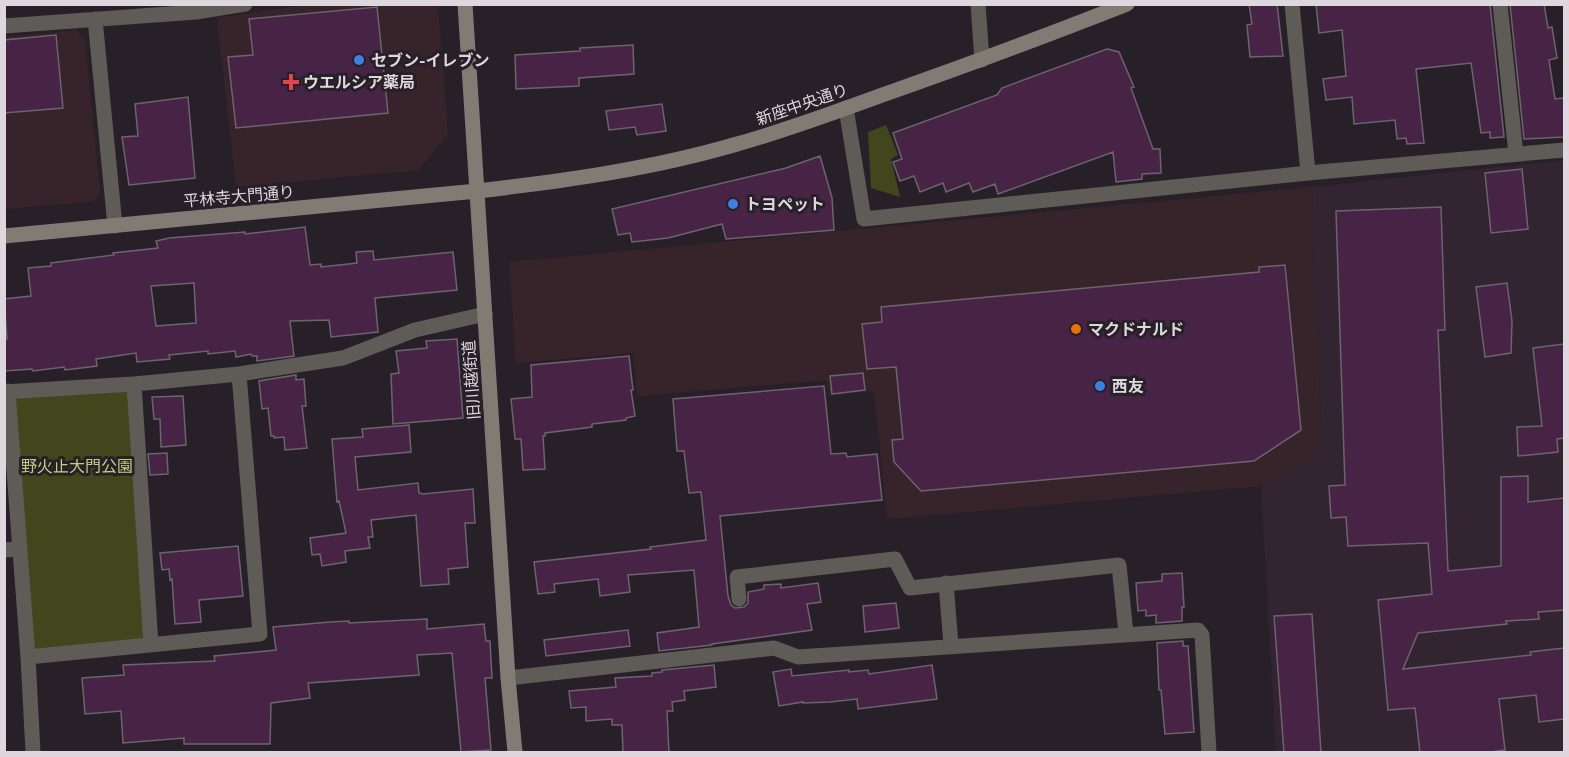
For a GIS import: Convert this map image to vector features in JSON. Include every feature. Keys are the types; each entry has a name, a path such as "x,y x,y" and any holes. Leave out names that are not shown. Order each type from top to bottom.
{"street":[{"path":"4,26 196,12 245,4"},
{"name":"旧川越街道","path":"465,4 508,678 515,753"},
{"path":"978,4 982,60"},
{"name":"新座中央通り","path":"477,191 555,182 736,145 982,60 1127,4"},
{"path":"1292,4 1308,173"},
{"path":"1500,4 1516,153"},
{"path":"95,19 116,226"},
{"path":"846,108 864,219 1308,173 1564,150"},
{"name":"平林寺大門通り","path":"4,236 477,191"},
{"path":"33,753 28,657 12,550 6,391 134,384 239,374 342,358 415,330 485,314"},
{"path":"28,657 260,634 239,374"},
{"path":"134,384 151,645"},
{"path":"739,599 737,577 895,559 910,588 1119,565 1126,634"},
{"path":"946,583 951,645"},
{"path":"508,678 774,648 798,657 951,645 1200,631 1209,753"}],"shaded area":[{"path":"312,4 438,5 448,134 419,170 236,187 217,18"},
{"path":"76,30 85,40 100,192 94,201 5,209 5,37"},
{"path":"1564,160 1564,752 1276,752 1261,486 1322,451 1312,187"},
{"path":"1312,187 1322,451 1261,486 887,519 874,391 829,396 826,380 637,396 633,353 516,363 509,262"}],"green space":[{"path":"886,125 898,155 891,159 900,197 871,188 868,132"},
{"name":"野火止大門公園","path":"134,384 151,645 28,657 8,391"}],"building":[{"path":"1249,4 1277,4 1283,56 1250,57 1247,25 1252,24"},
{"path":"1316,4 1490,4 1504,137 1490,138 1490,132 1481,133 1471,63 1416,69 1424,143 1407,144 1406,138 1397,139 1395,120 1354,124 1352,97 1326,100 1323,79 1346,76 1342,30 1319,33"},
{"path":"1510,4 1544,4 1548,28 1552,27 1557,58 1549,60 1555,99 1564,98 1564,137 1524,139"},
{"path":"377,7 388,113 236,128 228,57 253,55 249,19"},
{"path":"56,35 63,108 4,113 4,40"},
{"path":"633,45 634,74 579,78 579,86 516,89 515,55"},
{"path":"1107,49 1119,52 1134,87 1131,88 1153,149 1160,149 1161,173 1142,174 1142,179 1116,182 1113,152 998,194 995,184 973,192 969,183 946,192 943,183 920,192 914,176 900,181 893,162 902,159 893,133 997,95 1002,88"},
{"path":"188,97 195,178 129,185 122,137 138,136 135,104"},
{"path":"662,104 666,131 637,135 635,127 609,130 606,111"},
{"name":"トヨペット","path":"820,156 832,198 834,230 726,239 722,224 668,238 632,242 630,233 618,235 612,209 786,168"},
{"path":"1522,169 1528,229 1491,233 1485,173"},
{"path":"1441,207 1445,330 1438,330 1448,571 1501,566 1501,477 1528,476 1528,502 1564,498 1564,610 1538,612 1539,619 1506,621 1507,624 1418,633 1403,669 1531,655 1530,652 1564,648 1564,719 1539,722 1536,695 1499,699 1505,750 1482,753 1420,753 1415,708 1388,710 1378,600 1432,594 1428,543 1348,546 1346,517 1331,518 1329,486 1345,485 1336,211"},
{"path":"305,227 310,265 321,264 321,267 357,263 356,252 373,251 374,260 453,252 457,290 375,298 378,332 331,337 329,320 290,321 294,356 257,361 257,356 251,354 236,357 235,351 208,354 208,351 169,355 170,359 137,362 136,353 96,359 97,366 65,370 64,367 33,371 32,369 4,371 4,339 7,339 4,299 31,296 28,268 114,255 113,253 158,248 156,241 169,238 245,232 245,234","holes":["194,283 196,323 156,326 151,286"]},
{"path":"1285,265 1301,430 1254,461 921,491 894,462 892,440 903,439 896,367 867,369 862,324 882,322 881,307 1259,272 1259,267"},
{"path":"1507,283 1512,321 1511,353 1485,357 1476,287"},
{"path":"457,339 463,418 393,424 391,374 399,373 396,351 427,348 426,341"},
{"path":"1564,344 1564,438 1557,439 1558,452 1518,456 1517,427 1542,426 1533,348"},
{"path":"629,356 635,416 626,418 626,420 592,424 592,427 545,433 543,436 545,469 523,470 521,439 515,439 511,399 532,397 531,365"},
{"path":"863,373 865,390 832,394 830,376"},
{"path":"296,375 296,380 304,379 306,406 302,406 307,448 285,450 284,437 271,436 268,408 262,409 259,381"},
{"path":"824,386 831,454 846,453 847,457 877,454 882,500 720,516 728,596 731,605 735,608 744,607 748,603 748,592 764,589 764,585 781,584 781,588 818,583 821,602 807,604 812,630 659,651 657,633 699,627 694,570 628,575 630,592 600,596 598,579 554,584 555,592 538,594 534,562 651,549 650,547 706,540 701,492 689,493 684,451 677,451 673,399"},
{"path":"183,396 186,445 161,447 160,419 154,419 152,397"},
{"path":"409,425 411,452 355,457 358,490 418,483 419,493 423,494 473,489 475,523 465,523 468,567 448,569 449,584 421,586 416,515 371,520 373,537 368,537 370,548 345,551 346,562 322,566 320,554 312,555 310,538 346,533 339,501 337,502 332,439 363,437 362,429"},
{"path":"167,453 168,474 150,475 148,454"},
{"path":"238,546 243,596 199,600 201,622 175,624 172,579 170,580 169,569 162,570 160,553"},
{"path":"1182,573 1184,607 1182,607 1182,621 1156,623 1156,615 1146,616 1146,610 1138,611 1136,583 1162,581 1162,574"},
{"path":"896,603 899,628 865,632 863,606"},
{"path":"1312,614 1321,753 1284,753 1274,616"},
{"path":"427,619 427,629 484,624 486,641 490,641 492,678 485,678 491,750 461,752 452,653 417,655 419,675 308,683 310,698 271,703 270,744 184,744 184,738 123,743 121,711 85,714 82,678 124,675 123,665 215,661 214,656 276,650 273,627 349,621 349,623"},
{"path":"628,630 630,646 546,656 544,640"},
{"path":"1183,641 1183,646 1188,646 1194,732 1165,734 1161,690 1159,690 1157,643"},
{"path":"714,665 716,687 684,691 685,700 672,702 673,711 667,711 669,753 623,753 622,725 612,725 612,719 586,721 586,707 571,708 569,691 616,687 615,678 652,676 652,673 662,672 662,670"},
{"path":"932,665 937,699 858,709 857,699 803,702 779,706 773,672 791,669 792,676 868,670 869,674"}],"place":[{"name":"セブン-イレブン","path":"359,60"},
{"name":"ウエルシア薬局","path":"291,82"},
{"name":"トヨペット","path":"733,204"},
{"name":"マクドナルド","path":"1076,329"},
{"name":"西友","path":"1100,386"}]}
